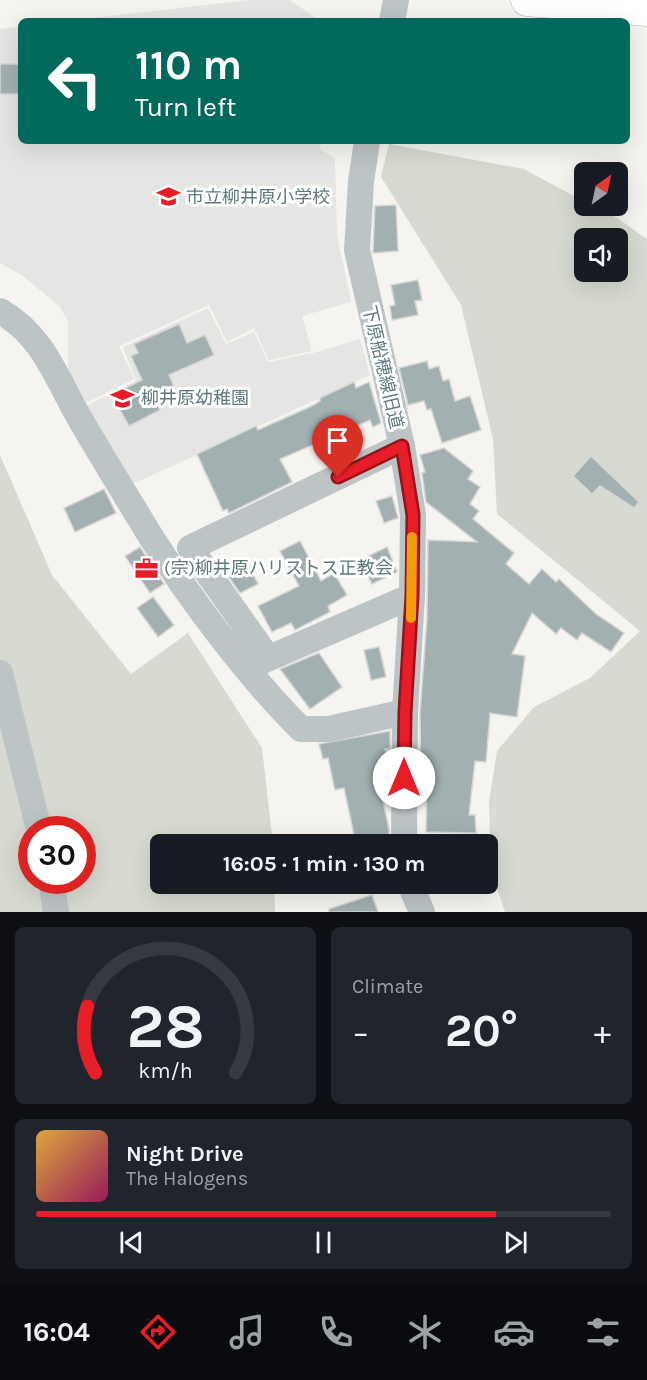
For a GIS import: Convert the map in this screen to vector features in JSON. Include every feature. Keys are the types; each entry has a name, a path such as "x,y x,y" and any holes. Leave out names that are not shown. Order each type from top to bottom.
{"main road":[{"path":"527,0 647,10"}],"street":[{"path":"393,18 396,0"},
{"name":"下原船穂線旧道","path":"367,144 361,182 357,250 402,446 413,515 412,596 405,712 404,834"},
{"path":"0,312 30,333 150,534 258,663"},
{"path":"402,446 190,548 258,663 270,698 302,729 329,729 405,712"},
{"path":"258,663 412,596"},
{"path":"0,673 36,816"},
{"path":"53,894 56,912"},
{"path":"414,894 422,912"}],"shaded area":[{"path":"249,0 290,0 316,18 92,18"},
{"name":"市立柳井原小学校","path":"18,26 18,144 319,144 321,150 335,158 337,235 351,302 302,316 312,351 269,360 254,328 227,342 209,305 119,346 134,379 82,405 68,380 68,321 60,307 23,276 0,263 0,29"},
{"path":"389,144 524,169 574,196 574,216 612,216 647,239 647,912 505,912 498,892 498,834 490,834 489,802 497,751 534,707 590,678 640,631 497,514 493,439 461,305 381,177"},
{"path":"208,308 226,344 254,332 268,362 313,353 360,339 370,375 133,484 84,407 136,381 123,347"},
{"path":"0,455 52,575 131,674 188,633 262,748 272,834 150,834 150,894 274,894 275,912 0,912"}],"building":[{"path":"0,64 18,64 18,94 0,94"},
{"path":"396,205 398,251 373,253 375,206"},
{"path":"418,280 422,300 415,301 418,315 392,320 390,306 395,305 391,285"},
{"path":"179,324 187,343 205,335 214,355 169,375 176,392 155,400 160,410 129,426 112,395 142,380 131,356 138,353 134,344"},
{"path":"427,361 429,369 439,366 443,381 449,379 455,401 470,396 481,430 442,443 431,409 427,410 424,401 408,405 399,368"},
{"path":"354,382 356,388 369,382 381,423 373,427 370,420 280,459 292,482 229,513 227,509 223,511 197,454 256,426 258,430 314,405 320,401 320,398"},
{"path":"444,448 473,471 468,479 480,487 470,504 479,511 473,519 514,553 506,564 529,584 542,569 556,582 559,579 596,614 624,633 611,652 582,633 577,640 561,628 556,634 532,613 512,654 525,656 517,717 490,713 486,762 475,761 469,815 475,815 476,833 426,832 427,789 421,789 420,713 427,619 428,540 477,542 426,502 422,473 425,472 420,455"},
{"path":"591,456 639,502 634,508 600,486 592,494 573,476"},
{"path":"104,489 116,513 75,532 64,508"},
{"path":"392,496 398,518 384,523 376,501"},
{"path":"300,541 321,581 334,573 347,595 328,606 330,612 295,630 291,623 272,632 258,606 299,586 280,551"},
{"name":"(宗)柳井原ハリストス正教会","path":"140,547 164,584 150,593 125,556"},
{"path":"387,547 397,572 372,584 360,560"},
{"path":"249,566 258,584 240,593 228,576"},
{"path":"153,597 174,625 158,637 137,608"},
{"path":"379,647 386,677 371,680 364,650"},
{"path":"319,653 342,687 310,709 280,669"},
{"path":"390,731 390,748 385,749 390,769 389,790 381,792 389,834 354,834 344,788 335,790 328,758 323,759 319,744"},
{"path":"372,895 378,912 329,912 329,909"}],"slow traffic":[{"path":"411,618 412,537"}],"place":[{"name":"市立柳井原小学校","path":"168,197"},
{"name":"柳井原幼稚園","path":"123,398"},
{"name":"(宗)柳井原ハリストス正教会","path":"146,568"}],"route":[{"path":"338,477 402,446 413,515 404,778"}]}
